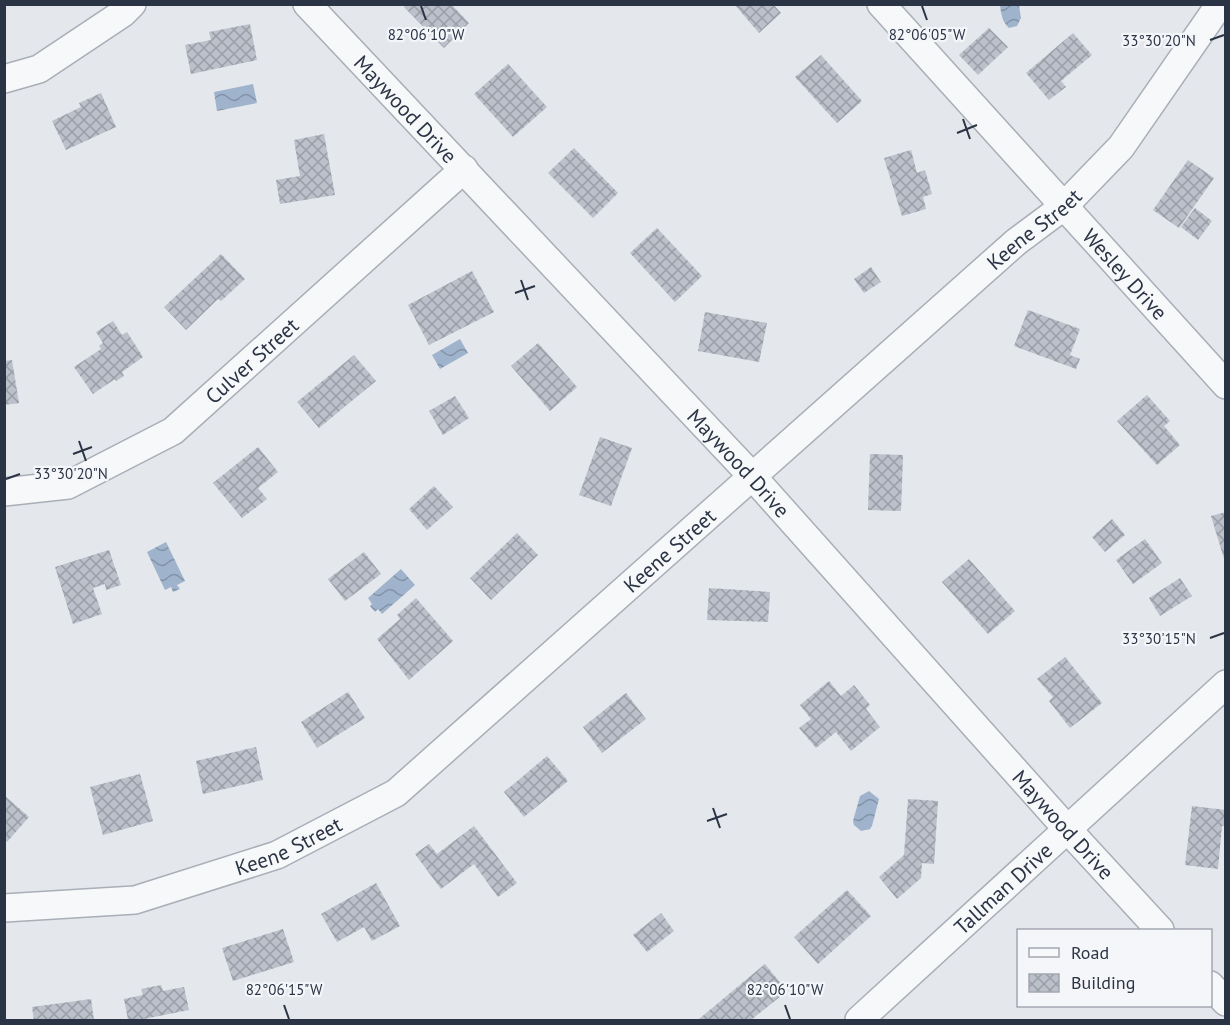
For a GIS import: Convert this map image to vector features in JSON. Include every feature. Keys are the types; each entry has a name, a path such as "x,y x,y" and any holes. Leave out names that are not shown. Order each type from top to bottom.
{"street":[{"path":"4,79 39,69 123,13 132,4"},
{"name":"Maywood Drive","path":"307,4 752,476 1159,929"},
{"name":"Wesley Drive","path":"881,4 1226,385"},
{"name":"Keene Street","path":"4,908 135,900 277,855 396,793 1016,242 1064,207 1121,147 1220,4"},
{"name":"Culver Street","path":"4,492 68,485 173,431 464,169"},
{"name":"Tallman Drive","path":"859,1020 1226,684"},
{"path":"1212,987 1226,1002"}],"water":[{"path":"1000,5 1019,5 1021,18 1017,26 1009,28 1007,26 1002,17"},
{"path":"253,84 257,103 217,111 214,92"},
{"path":"460,339 468,353 440,369 432,355"},
{"path":"166,542 185,581 177,585 180,589 173,592 171,587 165,590 147,552"},
{"path":"401,569 415,585 382,614 378,609 375,612 368,598"},
{"path":"869,791 879,799 872,826 870,829 861,831 853,821 860,796"}],"building":[{"path":"407,4 451,4 469,23 444,48 404,7"},
{"path":"734,4 773,4 781,13 759,33"},
{"path":"250,24 257,60 191,74 185,45 211,40 209,32"},
{"path":"989,28 1008,47 978,75 959,55"},
{"path":"1073,33 1092,55 1061,81 1066,87 1049,100 1026,73"},
{"path":"821,55 862,101 837,123 795,77"},
{"path":"508,64 547,107 513,137 474,94"},
{"path":"101,93 116,127 66,150 52,121 81,107 79,103"},
{"path":"324,134 335,195 280,204 276,180 300,176 294,140"},
{"path":"574,148 618,193 593,218 548,173"},
{"path":"911,150 917,173 925,170 932,194 923,197 926,209 902,216 884,158"},
{"path":"1188,160 1214,178 1179,228 1153,210"},
{"path":"1195,208 1212,221 1198,240 1181,227"},
{"path":"657,228 702,276 675,302 630,253"},
{"path":"221,254 245,279 221,301 218,299 186,330 164,307"},
{"path":"871,267 881,282 864,293 854,279"},
{"path":"472,271 494,312 429,345 408,305"},
{"path":"1028,310 1080,329 1070,355 1080,359 1076,369 1014,346"},
{"path":"705,312 767,323 759,362 698,351"},
{"path":"113,321 122,335 127,332 143,357 122,372 124,376 116,381 115,379 93,394 74,367 101,349 99,346 103,343 96,332"},
{"path":"538,343 577,387 550,411 511,366"},
{"path":"354,355 376,381 319,428 297,402"},
{"path":"12,360 19,403 4,405 4,361"},
{"path":"1147,395 1170,421 1164,426 1180,445 1157,465 1117,421"},
{"path":"455,396 469,418 443,435 429,411"},
{"path":"600,437 632,448 611,506 579,495"},
{"path":"258,447 278,472 258,488 267,499 242,518 213,483"},
{"path":"870,454 903,455 901,511 868,510"},
{"path":"434,486 453,507 427,530 409,509"},
{"path":"1226,512 1226,562 1225,562 1211,516"},
{"path":"1112,519 1125,535 1105,552 1092,537"},
{"path":"517,533 538,555 491,600 470,578"},
{"path":"1145,539 1162,563 1133,584 1116,560"},
{"path":"109,550 121,585 106,590 105,584 93,588 102,614 73,624 55,567"},
{"path":"364,552 381,574 345,601 328,579"},
{"path":"969,559 1015,611 988,634 942,582"},
{"path":"1180,578 1192,596 1160,616 1149,598"},
{"path":"709,588 770,592 768,622 707,620"},
{"path":"416,598 453,641 409,680 377,639 400,619 397,615"},
{"path":"1065,657 1102,703 1070,728 1049,701 1053,697 1037,679"},
{"path":"829,681 841,696 854,685 870,705 866,709 880,727 851,751 836,732 816,748 799,728 811,719 800,705"},
{"path":"348,692 365,718 317,748 301,722"},
{"path":"626,693 646,719 602,753 583,727"},
{"path":"256,747 263,780 203,794 196,761"},
{"path":"547,756 568,781 524,817 504,792"},
{"path":"140,774 153,821 103,835 90,787"},
{"path":"4,795 29,817 7,842 4,839"},
{"path":"908,799 938,801 934,864 922,863 921,878 897,899 879,877 904,855"},
{"path":"1192,806 1226,810 1226,826 1222,826 1218,869 1185,865"},
{"path":"474,826 517,883 498,897 474,864 441,889 415,854 429,844 437,854"},
{"path":"376,883 400,926 372,941 364,927 337,942 321,914"},
{"path":"847,890 871,916 818,964 794,937"},
{"path":"661,913 674,931 647,952 633,935"},
{"path":"283,929 294,962 233,981 222,948"},
{"path":"765,964 787,991 751,1020 699,1019"},
{"path":"161,985 163,991 184,987 189,1010 128,1020 124,999 143,995 141,989"},
{"path":"91,999 94,1020 34,1020 32,1007"}]}
